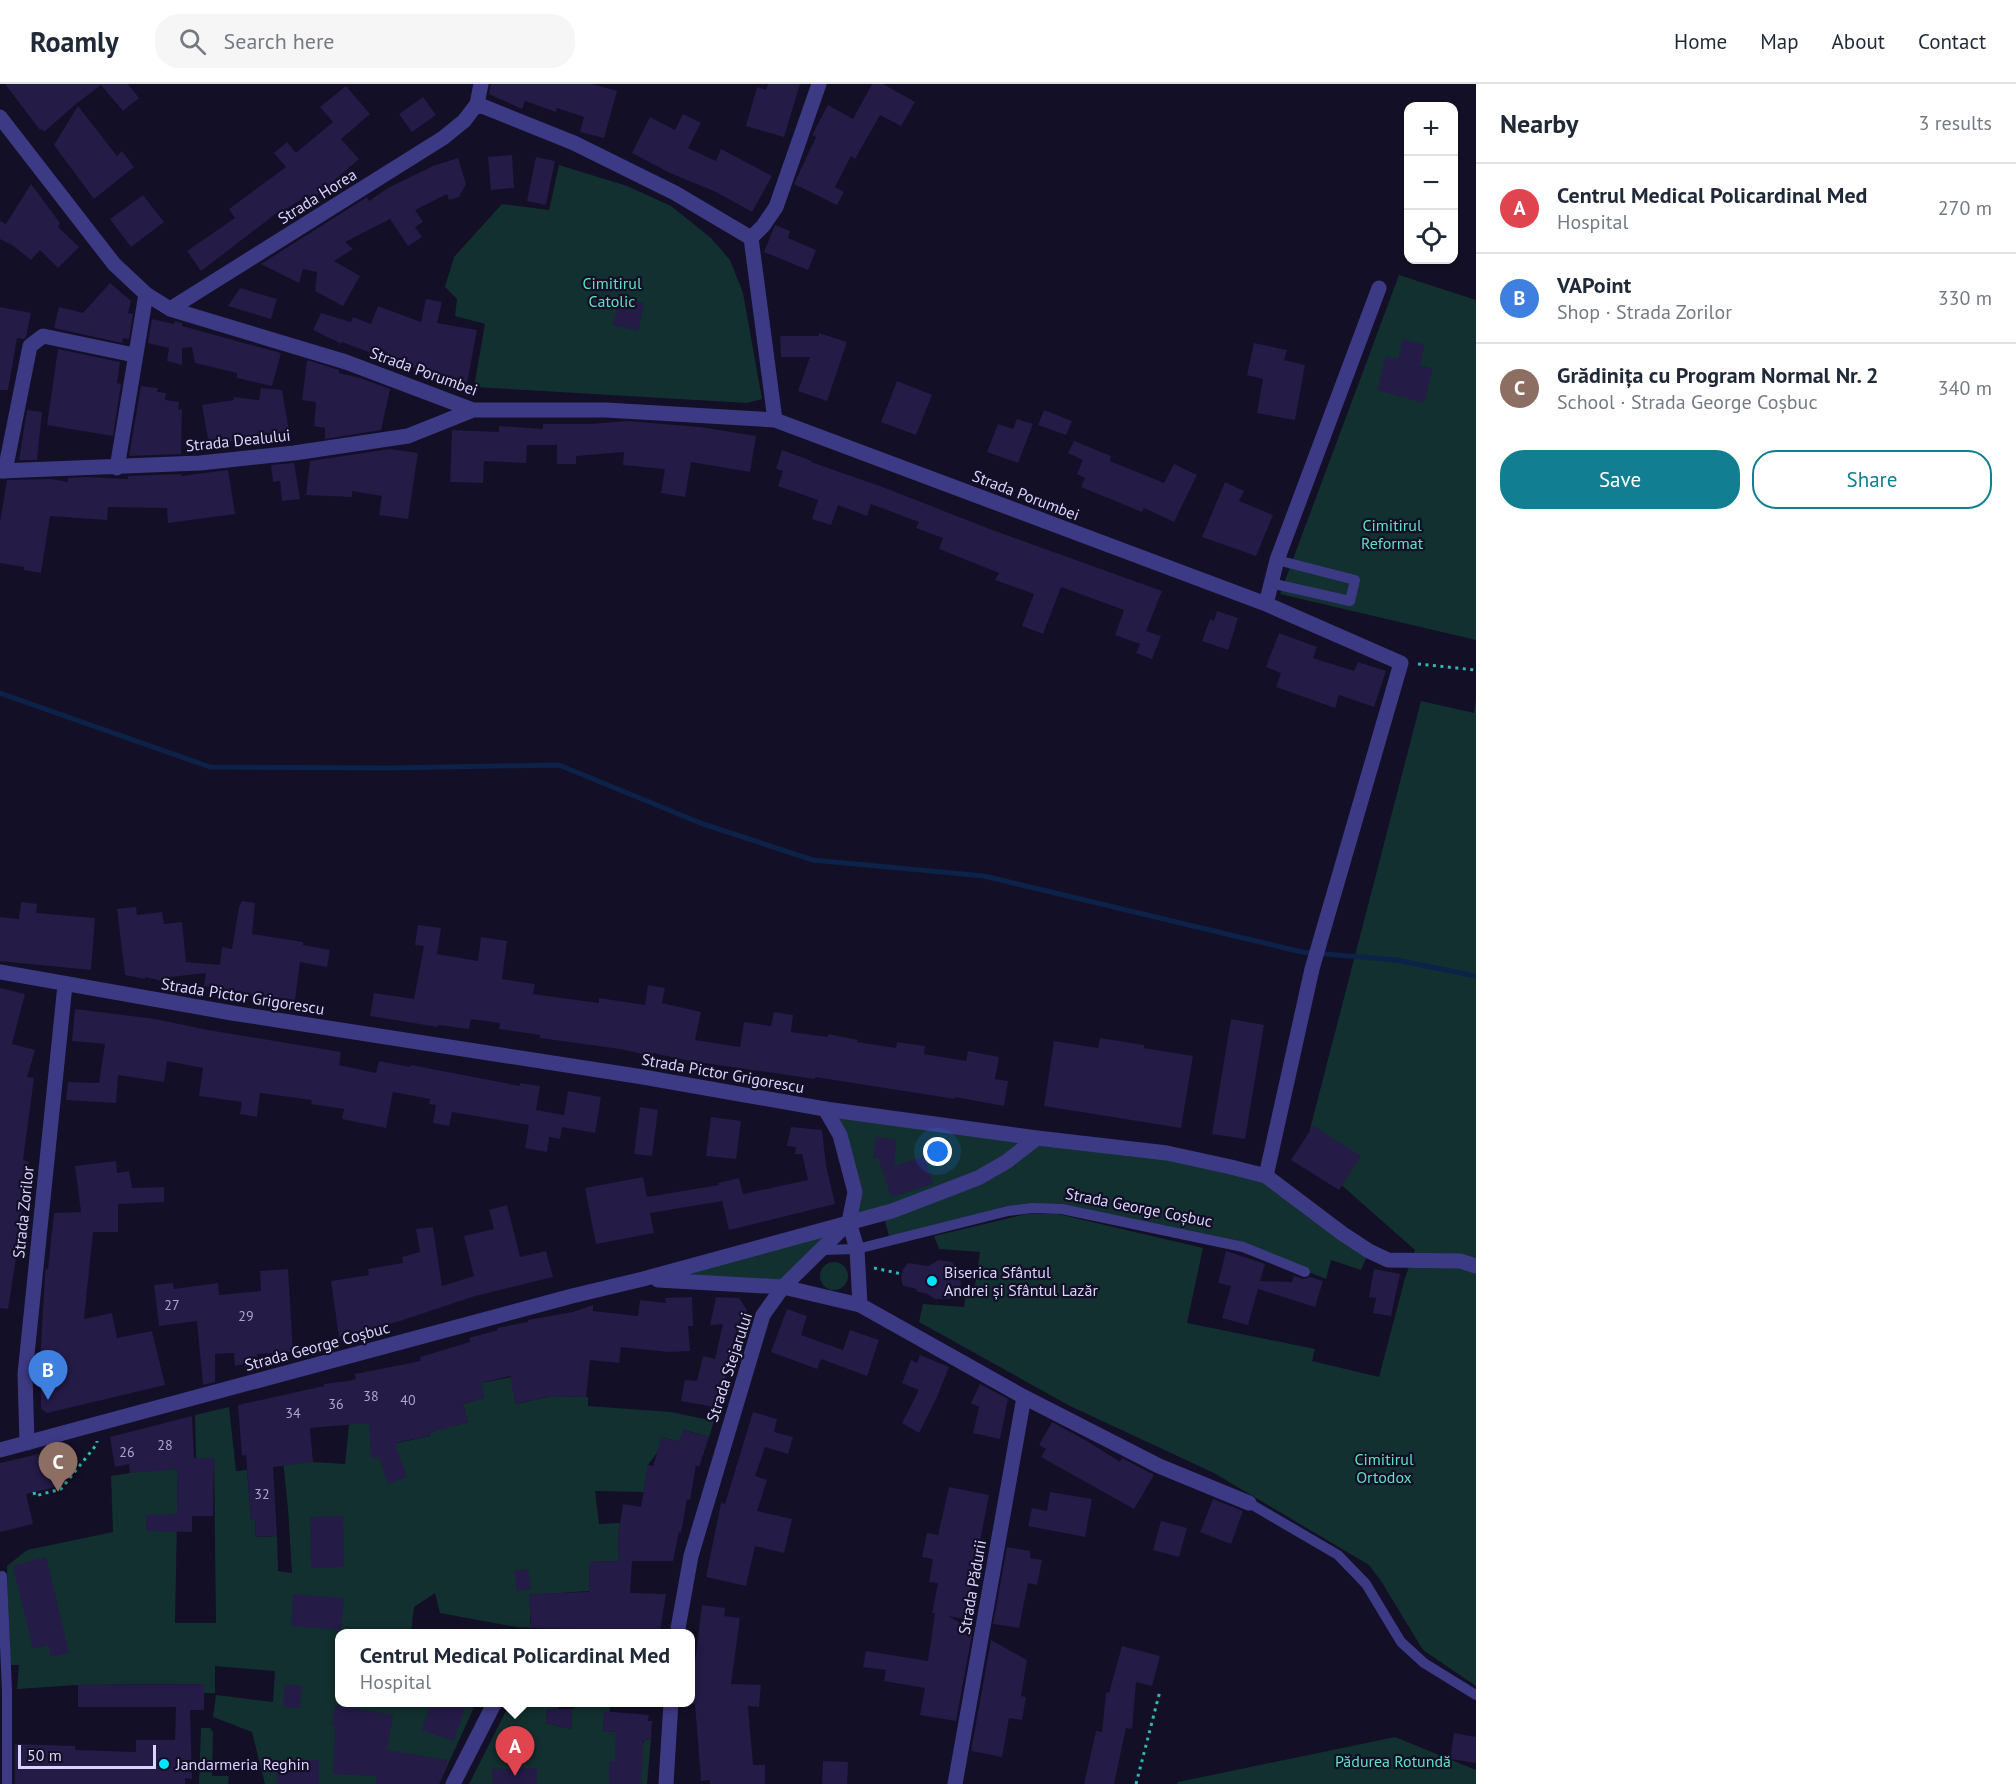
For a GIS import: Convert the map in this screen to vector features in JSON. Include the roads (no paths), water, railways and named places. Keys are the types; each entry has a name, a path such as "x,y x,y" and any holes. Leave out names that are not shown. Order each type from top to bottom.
{"street":[{"name":"Strada Horea","path":"170,309 443,138 464,121 477,105 482,84"},
{"path":"775,420 752,238 776,207 819,84"},
{"path":"477,105 574,143 675,193 752,238"},
{"name":"Strada Porumbei","path":"0,117 114,264 146,294 170,309 346,362 473,410 606,410 775,420 1266,604 1401,663 1312,969 1266,1176"},
{"path":"1266,604 1269,583 1277,560 1379,288"},
{"path":"117,468 134,355 146,294"},
{"path":"2,471 30,346 43,336 134,355"},
{"name":"Strada Dealului","path":"2,471 200,464 282,454 408,435 473,410"},
{"name":"Strada Pictor Grigorescu","path":"0,972 244,1015 643,1077 825,1109 1167,1153 1266,1176 1369,1251 1388,1260 1460,1261 1476,1266"},
{"name":"Strada Zorilor","path":"27,1443 26,1363 65,985"},
{"path":"825,1109 840,1135 855,1192 849,1222 857,1256 860,1305"},
{"name":"Strada George Coșbuc","path":"0,1450 572,1296 643,1280 892,1211 978,1178 1006,1162 1037,1138"},
{"name":"Strada Stejarului","path":"678,1629 691,1556 763,1315 783,1287 849,1222"},
{"name":"Strada George Coșbuc","path":"643,1280 783,1287 860,1305 1024,1397 1159,1466 1249,1503"},
{"name":"Strada Pădurii","path":"955,1784 1024,1397"},
{"path":"453,1784 492,1707"},
{"path":"666,1784 671,1707"}],"lane":[{"path":"1269,583 1350,601 1355,580 1277,560"},
{"name":"Strada George Coșbuc","path":"820,1250 857,1256 1008,1211 1032,1208 1062,1209 1243,1247 1305,1272"},
{"path":"1249,1503 1338,1555 1366,1584 1401,1642 1424,1663 1476,1695"},
{"path":"2,1576 7,1684 7,1784"}],"waterway":[{"path":"0,693 210,767 389,768 559,765 703,824 813,860 984,876 1302,952 1396,960 1476,976"}],"place":[{"name":"Biserica Sfântul Andrei și Sfântul Lazăr","path":"932,1281"},
{"name":"VAPoint","path":"48,1400"},
{"name":"Grădinița cu Program Normal Nr. 2","path":"58,1492"},
{"name":"Jandarmeria Reghin","path":"164,1764"},
{"name":"Centrul Medical Policardinal Med","path":"515,1776"}],"park label":[{"name":"Cimitirul Catolic","path":"612,292"},
{"name":"Cimitirul Reformat","path":"1392,534"},
{"name":"Cimitirul Ortodox","path":"1384,1468"},
{"name":"Pădurea Rotundă","path":"1393,1761"}]}
